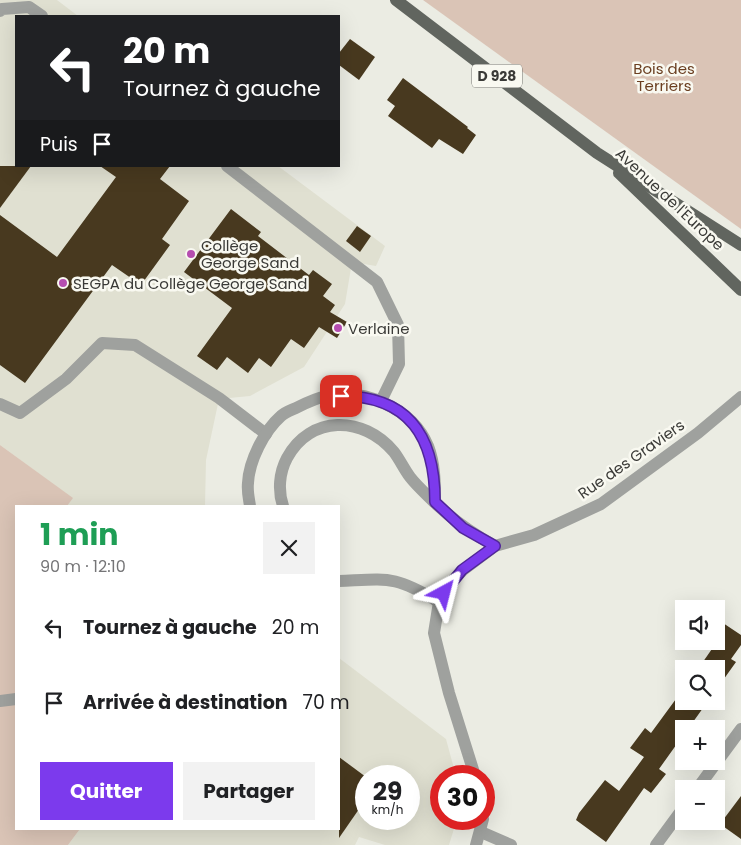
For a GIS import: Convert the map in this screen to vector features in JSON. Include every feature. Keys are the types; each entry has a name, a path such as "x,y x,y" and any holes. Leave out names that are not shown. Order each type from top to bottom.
{"main road":[{"name":"Avenue de l'Europe","path":"396,0 597,153 741,245"},
{"name":"Avenue de l'Europe","path":"597,153 741,290"}],"street":[{"path":"0,11 2,9 29,7 41,15"},
{"path":"228,167 377,282 398,325 399,364 381,401"},
{"path":"0,404 20,413 66,378 102,343 135,345 219,398 266,434"},
{"path":"250,505 248,483 256,454 266,434 281,416 326,396 355,396 381,401 398,410 414,426 428,446 434,476 435,502"},
{"name":"Rue des Graviers","path":"472,765 449,693 434,633 438,602 449,584 462,570 495,546 534,535 600,504 698,433 741,397"},
{"path":"283,505 280,485 286,460 298,441 313,430 329,424 350,427 373,434 394,452 411,479 463,528 495,546"},
{"path":"340,582 391,579 412,586 438,602"},
{"path":"0,701 15,699"},
{"path":"704,780 741,729"},
{"path":"656,845 675,819"},
{"path":"476,845 480,830"},
{"path":"489,830 511,845"}],"shaded area":[{"name":"Collège George Sand","path":"0,0 57,0 77,15 15,15 15,167 279,167 385,246 376,266 352,262 345,304 304,367 250,396 219,399 206,460 205,505 68,505 72,498 0,445"},
{"path":"340,659 446,739 453,765 430,765 430,830 454,830 449,845 385,845 359,837 355,845 68,845 79,830 340,830"}],"green space":[{"name":"Bois des Terriers","path":"423,0 741,0 741,229"},
{"path":"0,445 73,498 68,505 15,505 15,830 79,830 68,845 0,845"}],"building":[{"path":"350,39 375,57 359,80 340,66 340,52"},
{"path":"403,78 476,135 463,154 439,139 432,148 388,116 395,106 387,100"},
{"path":"0,166 30,167 0,208"},
{"path":"101,167 169,167 160,179 189,201 162,239 170,245 141,285 112,265 25,383 0,365 0,215 57,257 116,177"},
{"path":"231,209 261,232 258,236 309,275 313,270 332,284 323,296 335,305 330,312 347,322 337,338 319,327 304,348 291,339 271,367 259,358 248,373 227,357 217,370 197,356 232,308 184,272"},
{"path":"357,226 371,236 360,252 346,241"},
{"path":"725,624 741,635 741,645 731,659 736,662 725,677 725,660 704,660 711,650 725,650"},
{"path":"675,700 675,710 702,710 694,720 675,720 675,747 659,769 666,774 651,793 644,788 606,842 576,820 579,813 605,780 619,791 644,757 630,748 645,728 651,733"},
{"path":"340,758 355,769 355,815 339,838"},
{"path":"741,796 741,839 725,828 725,817"}],"place":[{"name":"Collège George Sand","path":"191,254"},
{"name":"SEGPA du Collège George Sand","path":"63,283"},
{"name":"Verlaine","path":"338,328"}],"route":[{"path":"341,396 355,396 381,401 398,410 414,426 428,446 434,476 435,502 463,528 495,546 462,570 449,584 444,593"}]}
